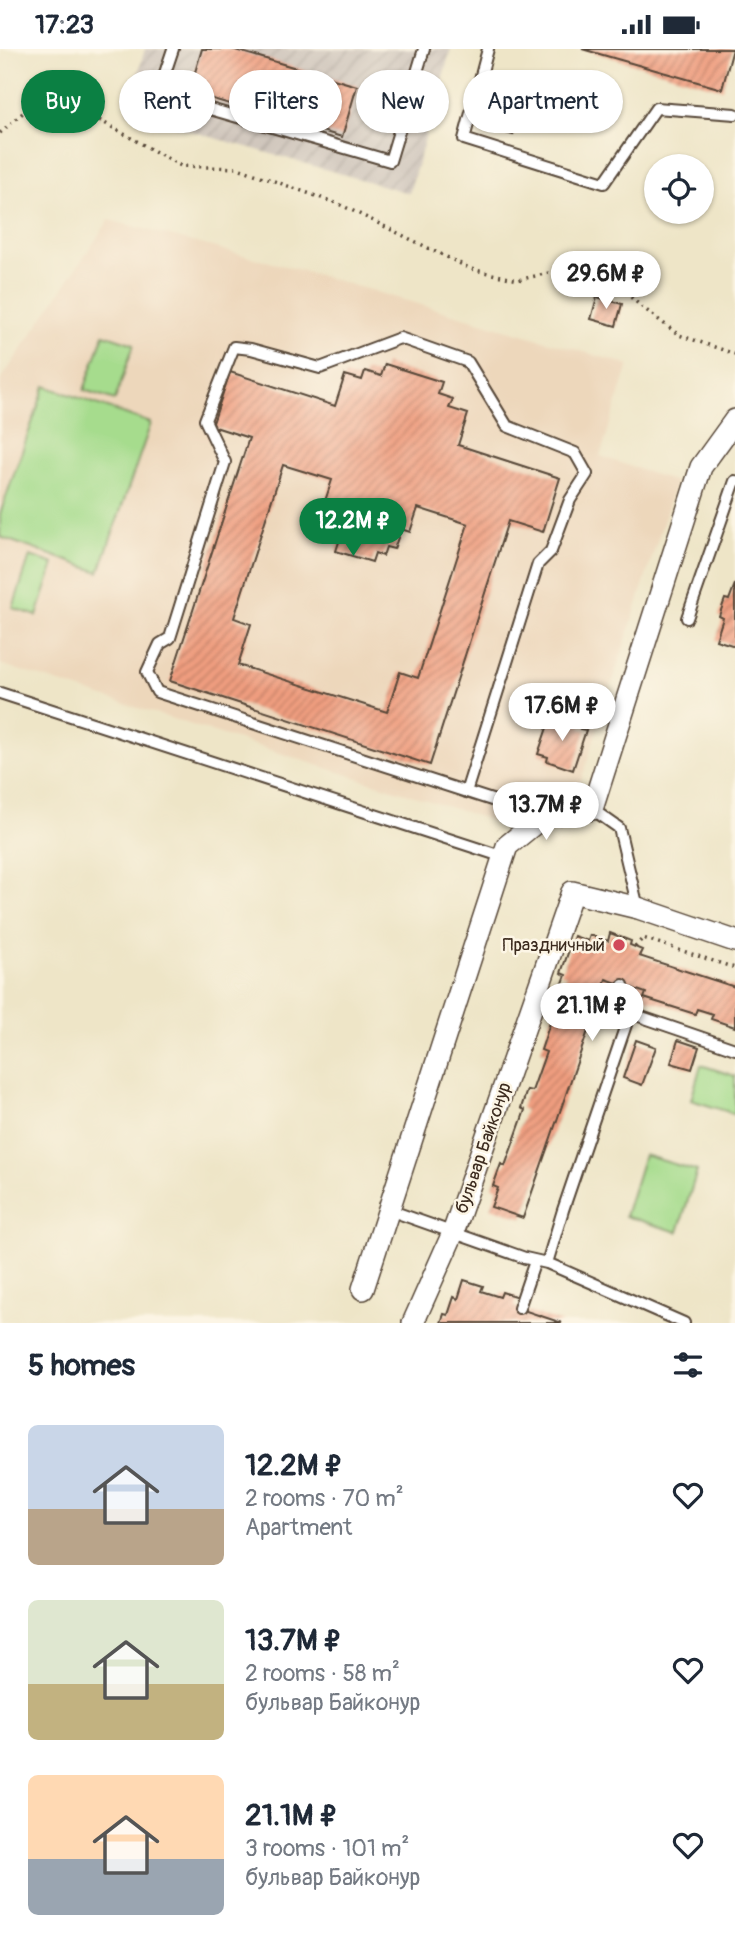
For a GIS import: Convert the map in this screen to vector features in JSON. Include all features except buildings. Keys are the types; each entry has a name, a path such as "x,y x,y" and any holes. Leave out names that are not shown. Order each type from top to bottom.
{"street":[{"path":"363,1289 507,846 545,815 592,809 701,467 735,420"},
{"name":"бульвар Байконур","path":"413,1323 453,1233 572,893 638,908 735,941"}],"lane":[{"path":"173,49 158,94 390,161 424,49"},
{"path":"488,49 464,139 604,183 656,108 735,114"},
{"path":"467,792 538,564 551,551 569,500 587,474 575,453 507,426 468,362 400,338 320,368 251,349 234,348 205,420 225,462 170,638 160,643 148,672 157,692 488,798 545,815"},
{"path":"687,618 735,481"},
{"path":"0,693 504,857"},
{"path":"592,809 619,828 638,908"},
{"path":"547,1263 562,1210 630,1013 623,985"},
{"path":"630,1013 735,1049"},
{"path":"389,1210 547,1263 684,1323"},
{"path":"519,1308 535,1261"}],"path":[{"path":"0,133 25,111 60,103 101,121 181,166 237,168 341,205 471,269 517,280 592,263 679,335 735,354"},
{"path":"635,947 643,938 735,968"}],"shaded area":[{"path":"145,49 451,49 445,70 356,70 356,133 426,133 409,193 198,133 215,133 215,70 139,70"},
{"path":"109,220 300,270 629,365 600,456 676,482 573,806 506,783 496,822 0,664 0,381"}],"green space":[{"path":"104,334 134,344 115,400 84,390"},
{"path":"45,386 151,423 99,572 0,537 0,514"},
{"path":"30,556 54,564 37,616 13,608"},
{"path":"701,1065 735,1076 735,1114 691,1100"},
{"path":"644,1155 697,1171 678,1232 625,1216"}],"place":[{"name":"Праздничный","path":"619,945"}]}
